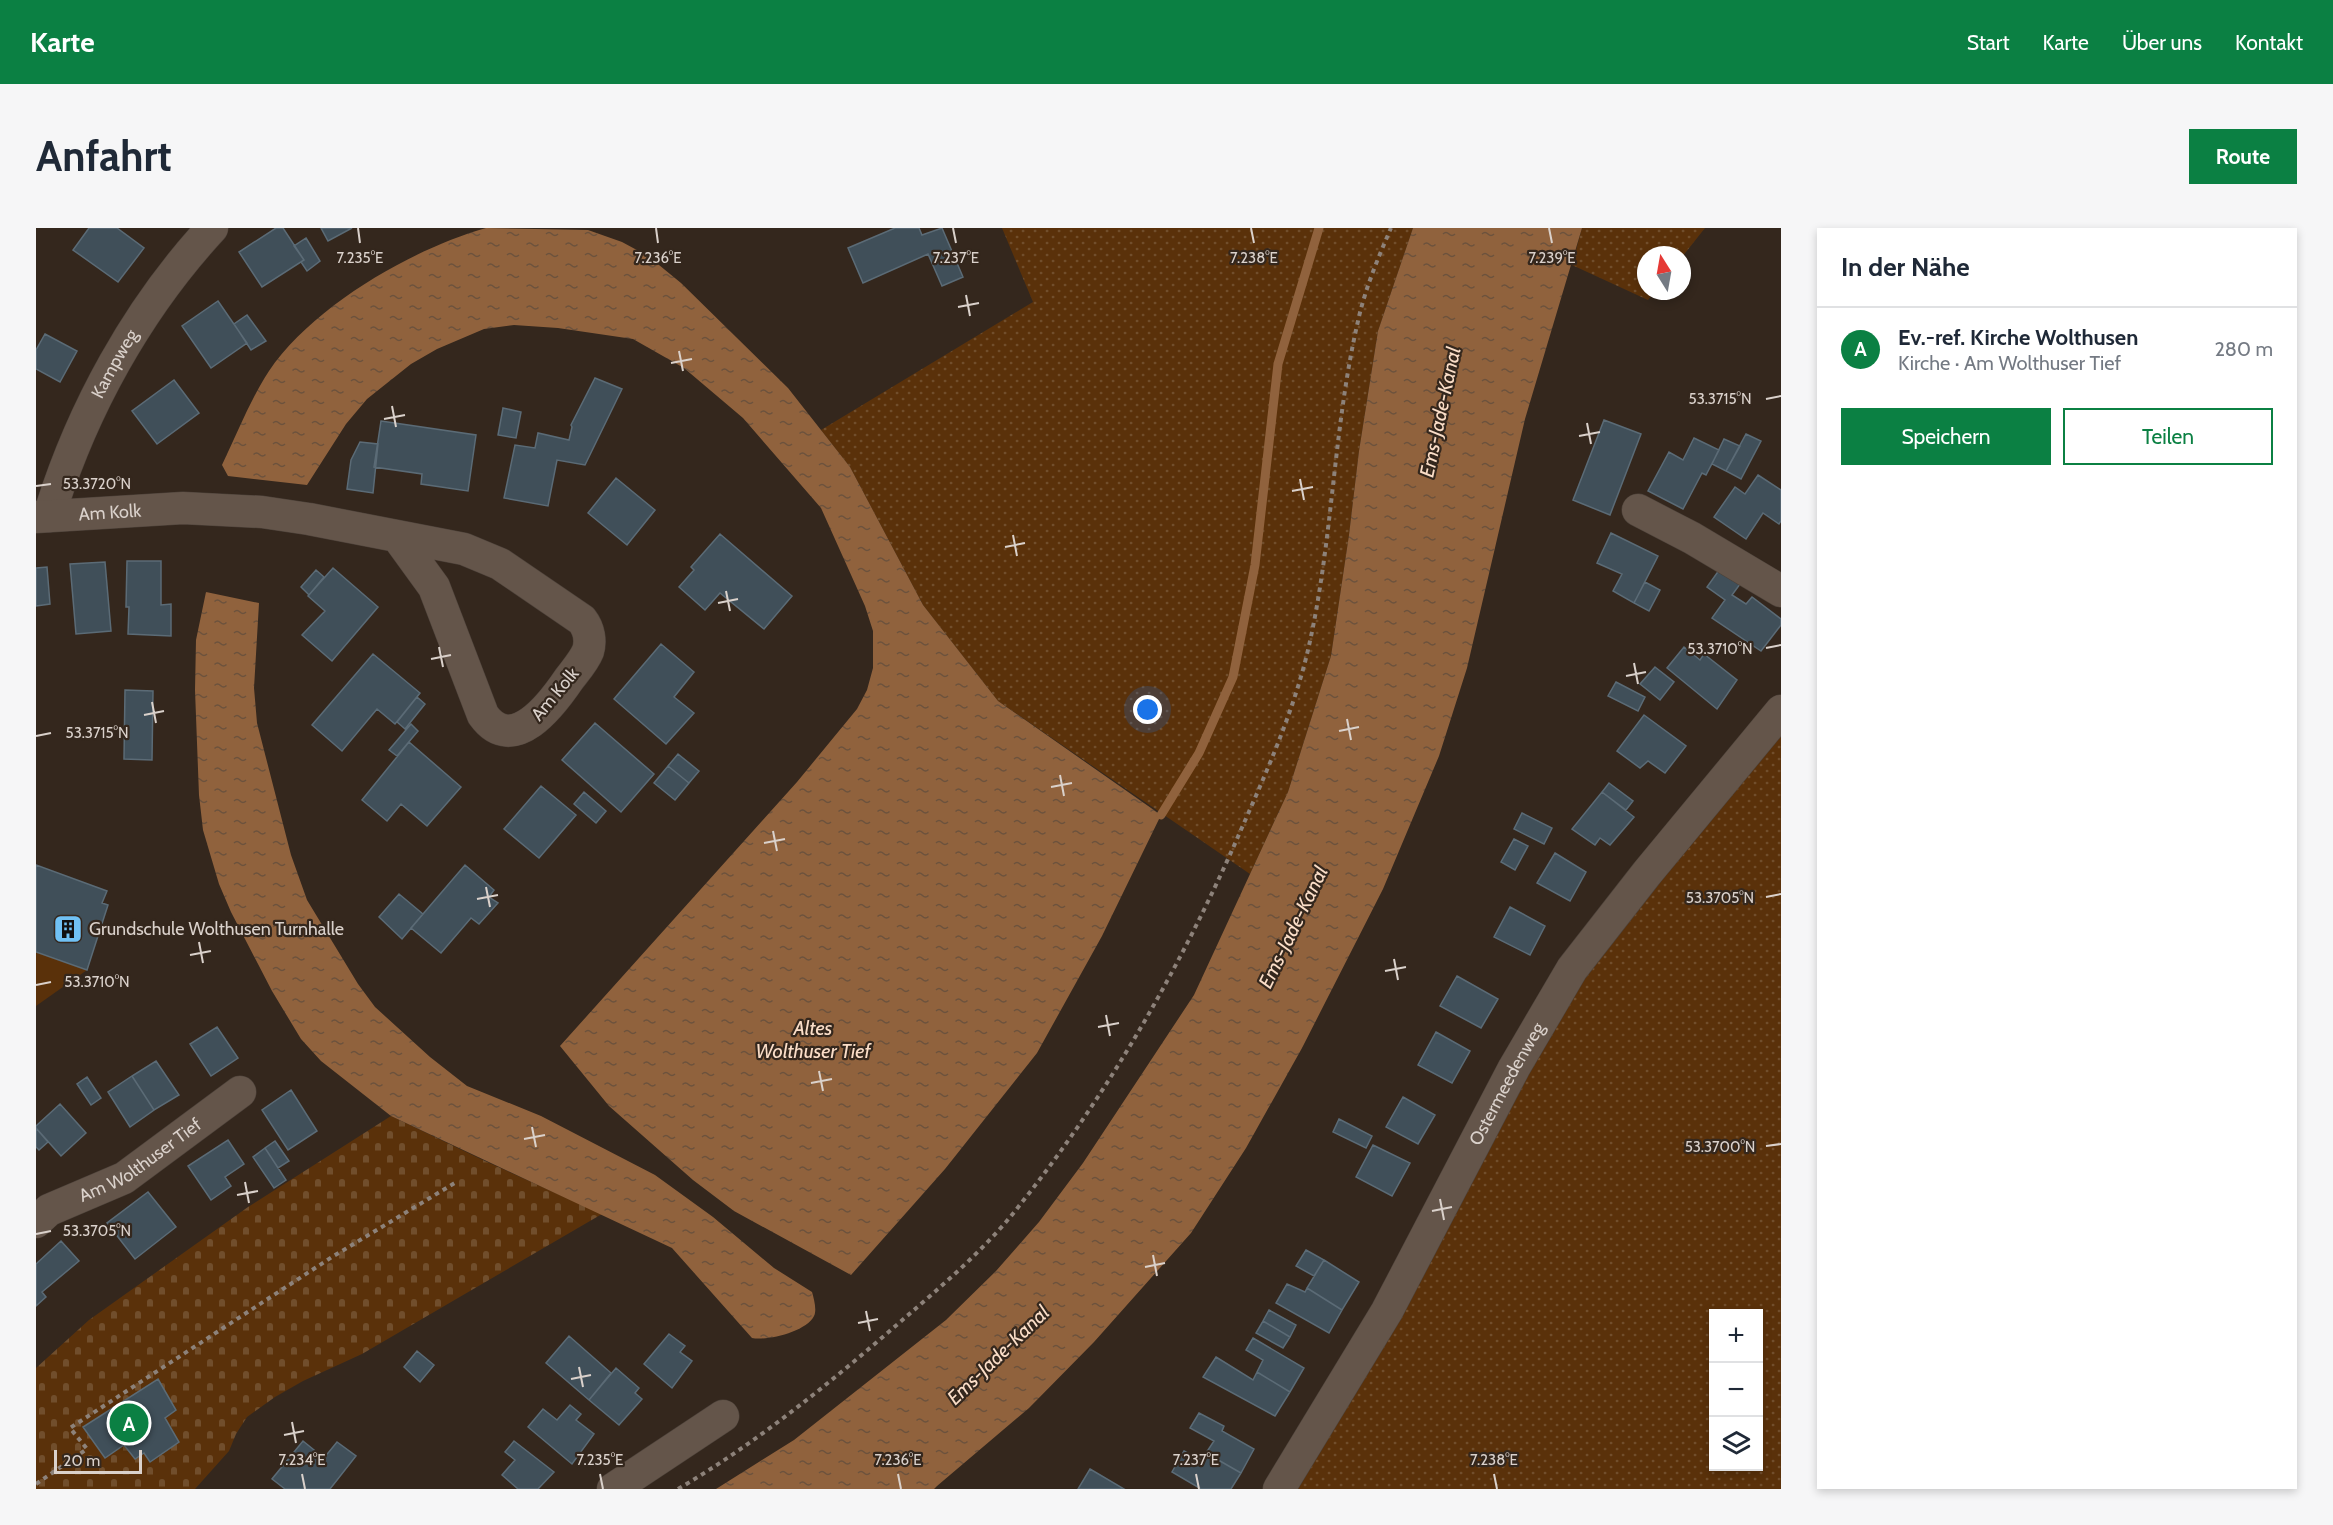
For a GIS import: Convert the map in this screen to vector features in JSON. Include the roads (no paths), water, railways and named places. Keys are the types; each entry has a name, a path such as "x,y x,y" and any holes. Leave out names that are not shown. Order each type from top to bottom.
{"street":[{"name":"Kampweg","path":"43,516 82,426 143,317 212,228"},
{"name":"Am Kolk","path":"43,516 183,508 262,512 309,519 397,536 464,549 500,564 584,622 589,640 585,657 548,707 529,725 513,730 500,729 488,723 434,587 397,536"},
{"path":"1638,510 1692,538 1781,591"},
{"name":"Ostermeedenweg","path":"1279,1489 1386,1311 1514,1068 1572,969 1781,711"},
{"name":"Am Wolthuser Tief","path":"36,1222 49,1210 124,1178 240,1092"},
{"path":"613,1489 723,1416"}],"water":[{"name":"Altes Wolthuser Tief","path":"486,228 588,230 622,242 648,256 681,283 788,388 850,467 923,605 998,701 1161,815 1102,936 1037,1053 945,1169 851,1275 734,1211 693,1180 609,1106 560,1046 797,782 857,709 867,690 873,668 873,631 865,606 821,508 743,418 684,368 633,339 558,328 514,325 484,329 437,349 411,364 367,399 346,424 307,485 228,476 222,465 262,382 288,347 311,324 337,303 396,265 427,250"},
{"name":"Ems-Jade-Kanal","path":"1413,228 1582,228 1525,419 1467,668 1439,756 1383,889 1302,1048 1246,1148 1191,1233 1094,1342 1029,1408 934,1489 716,1489 794,1440 946,1320 996,1271 1039,1222 1083,1163 1194,995 1288,792 1331,656 1378,331"},
{"path":"206,592 259,603 254,688 257,723 291,855 307,900 358,984 375,1007 430,1057 467,1086 541,1116 655,1175 713,1217 774,1268 812,1292 815,1311 810,1322 786,1334 759,1339 752,1338 672,1248 391,1116 321,1061 301,1039 272,991 231,912 219,884 203,830 199,795 195,690 196,640"}],"waterway":[{"path":"1161,815 1199,753 1233,677 1255,565 1278,364 1319,228"}],"place":[{"name":"Grundschule Wolthusen Turnhalle","path":"68,929"},
{"name":"Ev.-ref. Kirche Wolthusen","path":"129,1423"}]}
